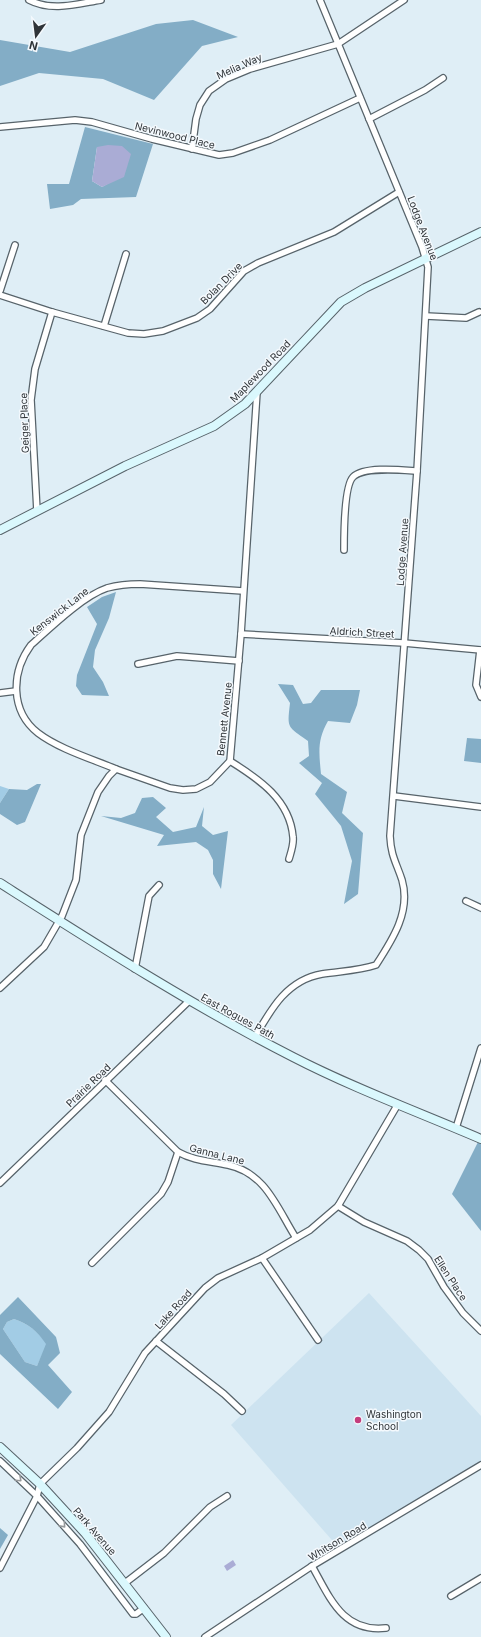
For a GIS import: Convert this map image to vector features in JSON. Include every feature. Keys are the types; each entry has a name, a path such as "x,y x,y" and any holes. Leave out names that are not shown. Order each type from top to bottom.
{"street":[{"path":"29,0 47,6 60,7 101,0"},
{"name":"Lodge Avenue","path":"255,1037 274,1005 285,992 300,982 320,975 360,970 376,965 396,932 403,911 405,895 401,878 390,850 417,470 428,267 399,192 320,0"},
{"name":"Melia Way","path":"192,149 196,119 200,105 209,91 226,79 250,69 338,44 404,0"},
{"path":"369,119 425,90 443,78"},
{"name":"Nevinwood Place","path":"0,127 75,120 92,122 219,155 233,153 295,129 360,98"},
{"name":"Bolan Drive","path":"0,295 52,312 128,333 144,334 163,331 197,318 210,309 244,271 258,263 334,232 399,192"},
{"name":"Maplewood Road","path":"0,530 125,466 214,426 233,414 257,392 341,302 365,288 481,232"},
{"path":"0,292 15,245"},
{"path":"104,326 126,254"},
{"name":"Geiger Place","path":"37,511 31,400 32,384 52,312"},
{"path":"426,316 466,318 479,312"},
{"name":"Bennett Avenue","path":"16,691 22,711 29,723 38,733 53,742 116,769 170,788 183,790 196,789 210,782 230,761 241,634 257,392"},
{"path":"344,550 346,502 348,486 353,477 365,471 417,470"},
{"name":"Kenswick Lane","path":"16,691 18,668 24,654 31,645 90,596 106,588 124,584 140,584 243,591"},
{"name":"Aldrich Street","path":"241,634 404,643 481,650"},
{"path":"481,650 476,685 481,697"},
{"path":"138,664 177,656 239,661"},
{"path":"0,693 16,691"},
{"path":"230,761 265,785 284,806 290,820 294,839 289,859"},
{"path":"0,988 44,947 60,920 76,880 81,835 98,792 116,769"},
{"path":"394,796 481,807"},
{"name":"East Rogues Path","path":"0,883 189,1001 255,1037 295,1058 481,1139"},
{"path":"136,968 149,896 159,885"},
{"path":"466,901 481,908"},
{"name":"Prairie Road","path":"0,1184 189,1001"},
{"path":"456,1128 481,1048"},
{"name":"Ganna Lane","path":"106,1080 178,1152 193,1159 231,1166 248,1171 266,1188 296,1238"},
{"name":"Lake Road","path":"40,1484 77,1448 109,1412 136,1365 205,1288 218,1278 262,1258 296,1238 320,1223 338,1206 398,1104"},
{"path":"92,1263 161,1194 168,1182 178,1152"},
{"name":"Ellen Place","path":"338,1206 364,1222 407,1241 419,1250 428,1259 444,1287 463,1313 481,1331"},
{"path":"262,1258 318,1340"},
{"path":"156,1341 224,1394 242,1411"},
{"name":"Park Avenue","path":"0,1447 40,1484 85,1533 166,1637"},
{"path":"0,1461 37,1496 80,1544 133,1614 144,1608"},
{"name":"Whitson Road","path":"205,1637 312,1566 481,1465"},
{"path":"0,1568 37,1496 40,1484"},
{"path":"125,1583 164,1553 210,1507 227,1496"},
{"path":"312,1566 334,1604 348,1620 367,1628 386,1628"},
{"path":"451,1596 481,1578"}],"shaded area":[{"path":"193,20 238,37 202,46 154,100 103,79 39,73 0,86 0,40 70,52 156,24"},
{"path":"85,127 153,144 136,197 81,199 73,205 50,209 47,184 69,184","holes":["97,147 109,183 102,187 92,181"]},
{"path":"108,145 122,146 131,154 124,177 102,187 92,181 97,147"},
{"path":"116,592 109,618 95,650 93,667 103,682 109,696 82,695 76,686 77,675 97,624 87,607 102,597"},
{"path":"278,684 293,685 303,704 311,703 321,690 360,690 357,705 350,723 328,721 320,741 321,774 347,792 342,813 363,833 358,894 344,904 352,861 341,826 315,794 322,783 299,763 309,756 308,741 290,726 290,703"},
{"path":"467,738 481,739 481,763 464,761"},
{"path":"37,784 41,784 25,822 17,825 0,814 0,803 9,789 27,790"},
{"path":"0,786 9,789 0,803"},
{"path":"153,797 166,808 156,817 173,832 196,827 204,807 202,826 213,835 228,831 221,889 213,874 213,860 208,850 196,842 157,846 164,835 101,816 121,818 135,813 142,798"},
{"path":"478,1142 481,1143 481,1231 452,1194"},
{"name":"Washington School","path":"369,1293 481,1416 481,1461 338,1547 231,1425"},
{"path":"18,1297 56,1337 60,1353 48,1365 72,1392 58,1409 0,1354 0,1315","holes":["14,1319 32,1328 46,1344 37,1366 25,1362 3,1329 7,1322"]},
{"path":"14,1319 32,1328 47,1344 37,1366 25,1362 3,1329 7,1322"},
{"path":"0,1528 8,1535 0,1549"},
{"path":"233,1560 236,1565 227,1571 224,1566"}],"place":[{"name":"Washington School","path":"358,1420"}]}
